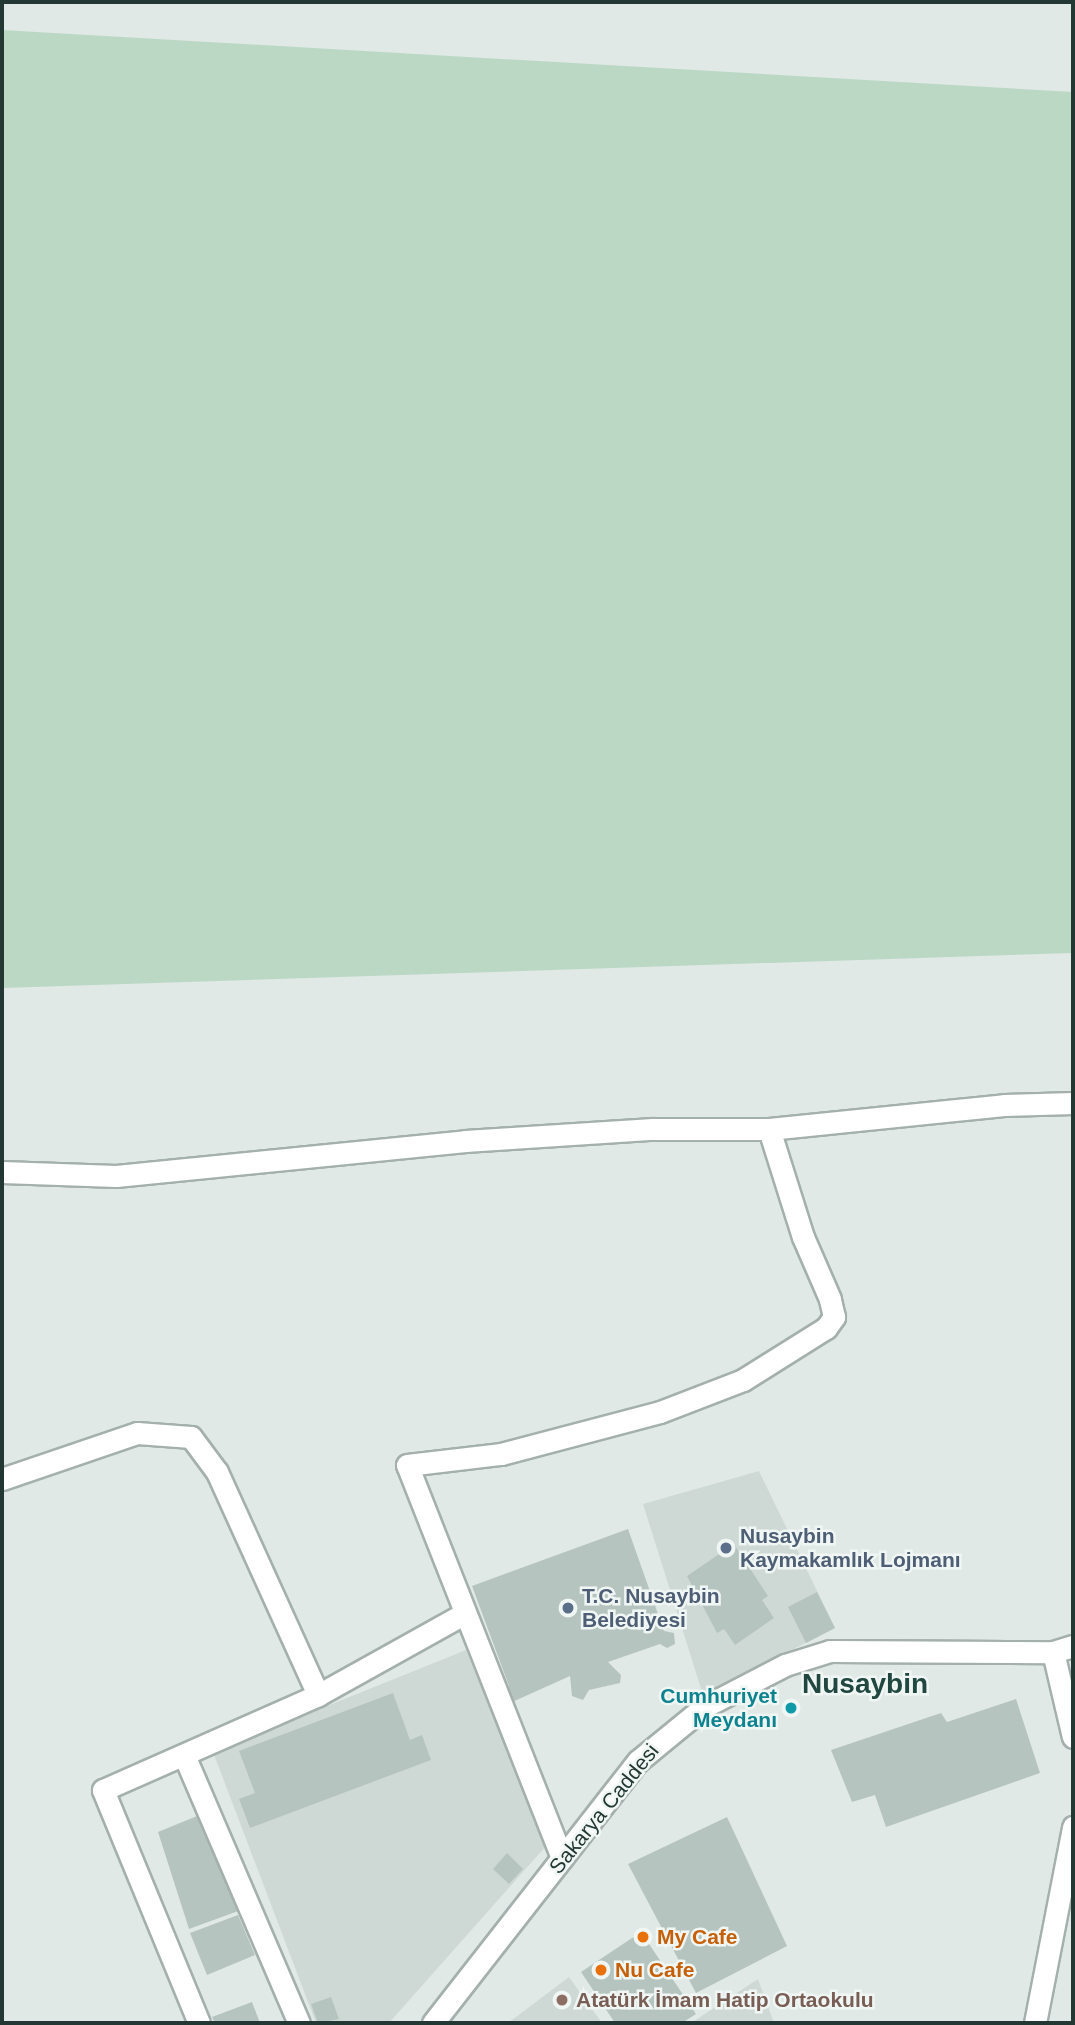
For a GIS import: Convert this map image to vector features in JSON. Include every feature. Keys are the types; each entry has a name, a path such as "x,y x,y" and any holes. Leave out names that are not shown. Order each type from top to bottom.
{"street":[{"path":"2,1172 116,1176 465,1140 653,1129 769,1129 1004,1105 1073,1103"},
{"path":"562,1858 462,1615 407,1465 501,1454 660,1412 743,1380 826,1328 834,1317 769,1129"},
{"path":"2,1479 136,1433 191,1437 217,1472 318,1695"},
{"path":"199,2023 103,1790 318,1695 462,1615"},
{"path":"1063,1649 1073,1737"},
{"name":"Sakarya Caddesi","path":"433,2023 562,1858 658,1742 704,1707 785,1665 850,1650 1063,1649"},
{"path":"184,1755 299,2023"},
{"path":"1035,2023 1073,1831"}],"shaded area":[{"name":"Nusaybin Kaymakamlık Lojmanı","path":"759,1471 835,1628 703,1695 643,1504"},
{"path":"466,1650 546,1846 389,2023 316,2023 213,1752"},
{"name":"Atatürk İmam Hatip Ortaokulu","path":"569,1977 602,2023 508,2023"},
{"name":"Atatürk İmam Hatip Ortaokulu","path":"758,1979 774,2023 691,2023"}],"green space":[{"path":"2,30 1073,92 1073,953 2,988"}],"building":[{"name":"T.C. Nusaybin Belediyesi","path":"628,1529 664,1631 674,1633 675,1644 667,1648 660,1644 608,1662 621,1675 620,1683 589,1690 583,1700 572,1696 570,1676 510,1703 505,1691 509,1686 472,1586"},
{"name":"Nusaybin Kaymakamlık Lojmanı","path":"734,1544 768,1596 762,1600 774,1618 735,1645 724,1629 717,1633 687,1576"},
{"path":"817,1592 835,1628 806,1643 788,1607"},
{"path":"393,1693 410,1740 422,1735 431,1760 250,1828 239,1799 255,1793 239,1751"},
{"path":"1016,1699 1040,1773 886,1827 875,1795 852,1802 831,1750 941,1713 947,1722"},
{"path":"197,1816 241,1910 189,1929 158,1832"},
{"path":"727,1817 787,1946 696,1993 628,1864"},
{"path":"507,1853 523,1869 509,1884 493,1869"},
{"path":"238,1915 255,1955 207,1975 190,1933"},
{"path":"641,1932 696,2014 682,2023 615,2023 581,1972"},
{"path":"331,1997 339,2019 318,2023 311,2004"},
{"path":"252,2002 260,2023 215,2023 212,2017"}],"place":[{"name":"Nusaybin Kaymakamlık Lojmanı","path":"726,1548"},
{"name":"T.C. Nusaybin Belediyesi","path":"568,1608"},
{"name":"Cumhuriyet Meydanı","path":"791,1708"},
{"name":"My Cafe","path":"643,1937"},
{"name":"Nu Cafe","path":"601,1970"},
{"name":"Atatürk İmam Hatip Ortaokulu","path":"562,2000"}],"district":[{"name":"Nusaybin","path":"865,1684"}]}
